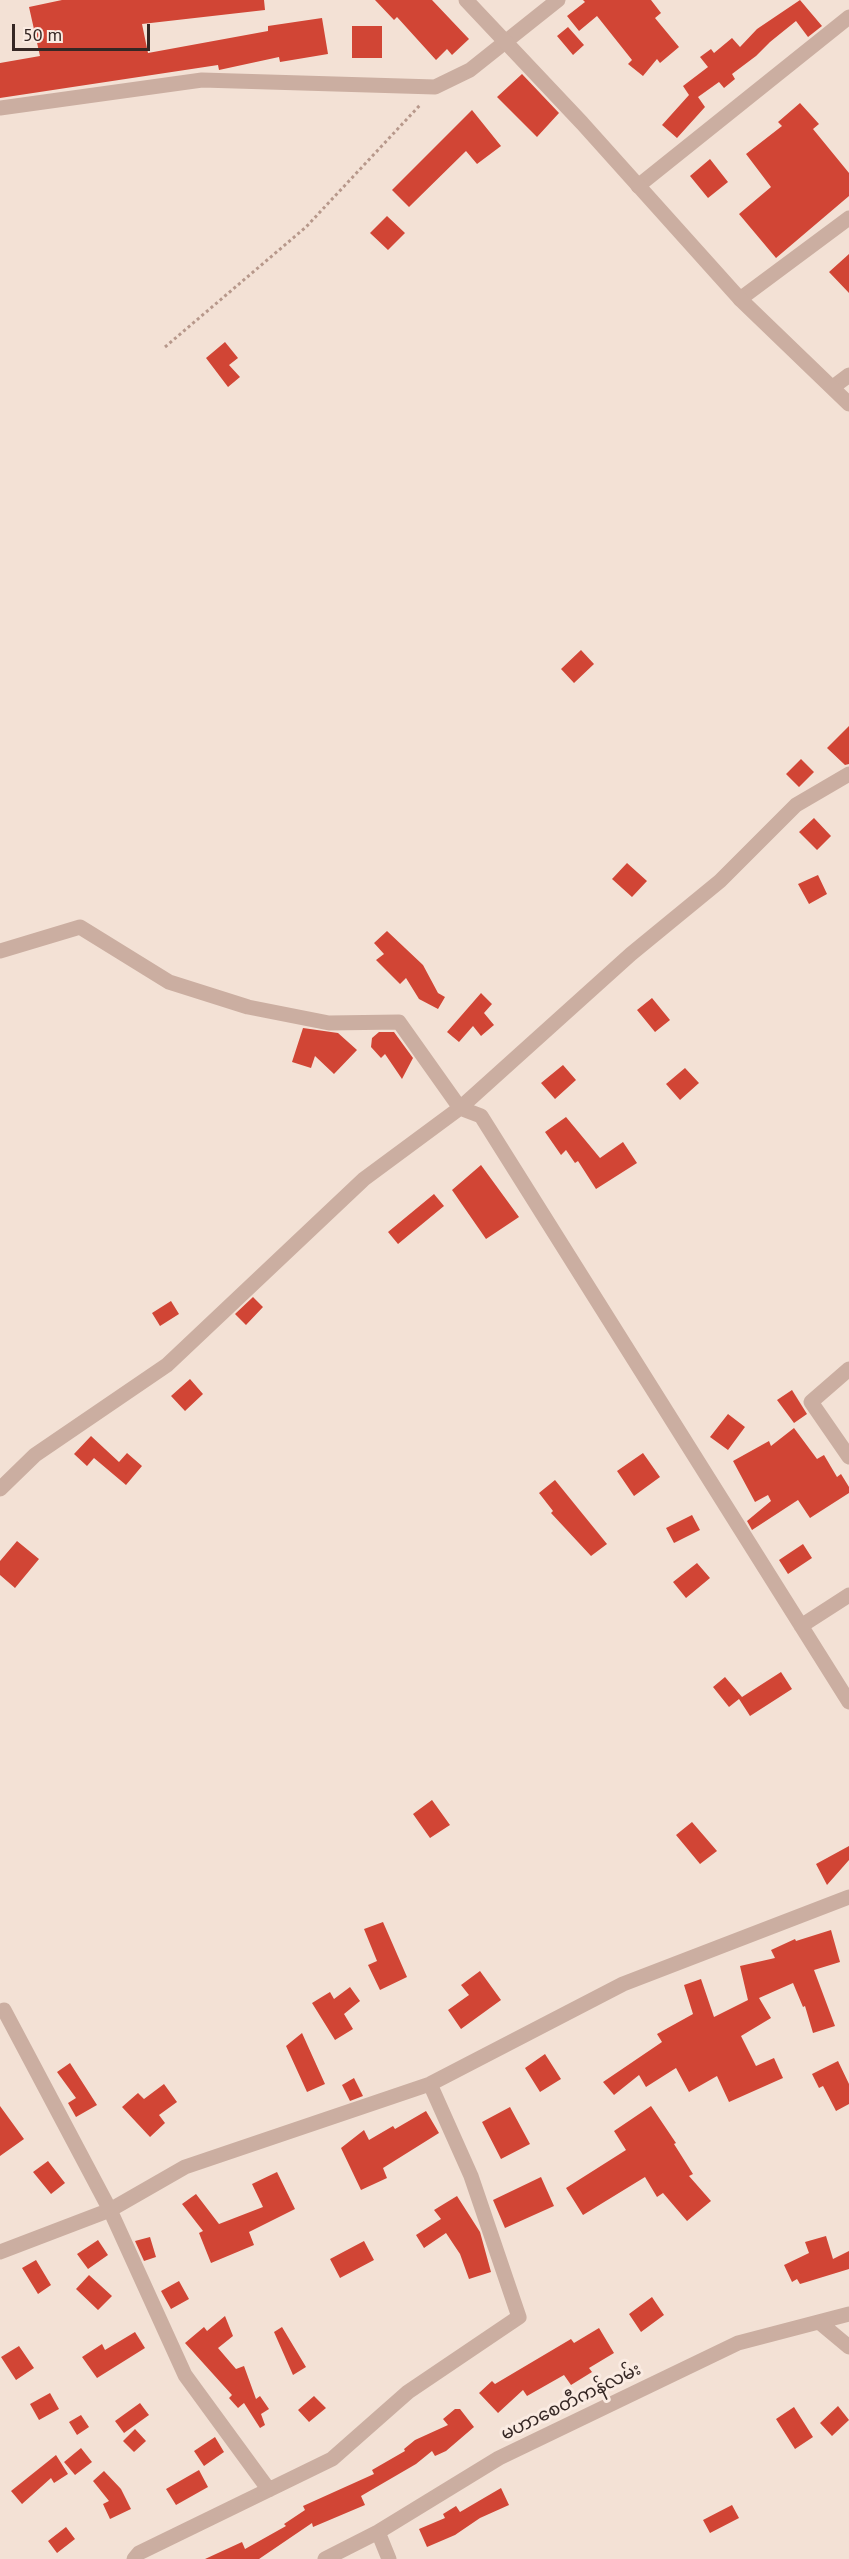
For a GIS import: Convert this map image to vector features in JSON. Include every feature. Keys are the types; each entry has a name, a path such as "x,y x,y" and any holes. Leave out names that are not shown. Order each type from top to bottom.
{"street":[{"path":"466,0 740,299 849,404"},
{"path":"0,108 202,80 435,87 470,70 558,0"},
{"path":"638,186 849,17"},
{"path":"740,299 849,218"},
{"path":"833,387 849,375"},
{"path":"0,1490 34,1455 167,1365 364,1179 460,1108 631,954 720,881 796,805 849,774"},
{"path":"0,951 80,927 170,982 248,1007 329,1023 399,1022 460,1108 481,1116 849,1702"},
{"path":"849,1370 811,1402 849,1457"},
{"path":"801,1626 849,1595"},
{"path":"0,2252 110,2210 184,2167 430,2084 623,1984 849,1897"},
{"path":"4,2010 110,2210 185,2375 270,2490"},
{"path":"134,2559 139,2553 332,2459 408,2392 519,2316 471,2176 430,2084"},
{"name":"မဟာစေတီကန်လမ်း","path":"325,2559 378,2532 499,2458 738,2343 849,2314"},
{"path":"819,2322 849,2348"},
{"path":"378,2532 389,2559"}],"path":[{"path":"165,347 306,227 435,87"}],"building":[{"path":"62,0 264,0 265,10 142,24 148,53 268,31 268,26 322,18 328,54 280,62 279,57 219,70 218,65 0,98 0,63 40,56 29,7"},
{"path":"375,0 432,0 469,39 452,55 447,49 436,60 397,17 394,20"},
{"path":"583,0 651,0 661,13 655,18 679,47 660,63 657,59 643,76 628,64 632,60 597,16 579,31 567,16 585,2"},
{"path":"800,0 822,26 808,37 796,21 732,74 735,79 724,88 719,82 698,97 705,107 677,138 662,125 689,95 683,86 708,67 700,57 711,49 714,53 732,38 740,47 757,29"},
{"path":"352,26 382,26 382,58 352,58"},
{"path":"568,27 584,45 573,55 557,36"},
{"path":"522,74 559,113 537,137 497,97"},
{"path":"800,103 819,124 813,129 849,173 849,196 776,258 739,214 771,187 746,154 782,126 778,122"},
{"path":"472,110 501,146 477,164 466,151 409,207 392,190"},
{"path":"710,159 728,182 708,198 690,176"},
{"path":"387,216 405,233 388,250 370,233"},
{"path":"849,254 849,293 829,272"},
{"path":"225,342 238,358 229,365 240,377 228,387 206,358"},
{"path":"581,650 594,664 574,683 561,669"},
{"path":"849,726 849,764 845,765 827,748"},
{"path":"801,759 814,772 799,787 786,774"},
{"path":"814,818 831,836 817,850 799,832"},
{"path":"627,863 647,881 632,897 612,879"},
{"path":"818,875 827,894 809,904 798,884"},
{"path":"387,931 423,965 438,993 445,997 438,1009 419,999 406,978 400,984 376,960 384,954 374,943"},
{"path":"481,993 492,1004 484,1013 494,1025 481,1036 473,1026 459,1042 447,1032"},
{"path":"652,998 670,1020 655,1032 637,1010"},
{"path":"303,1028 338,1033 357,1050 334,1074 315,1056 311,1068 292,1062"},
{"path":"379,1032 394,1032 413,1058 402,1079 385,1054 381,1058 371,1047 372,1038"},
{"path":"563,1065 576,1080 555,1099 541,1083"},
{"path":"685,1068 699,1083 680,1100 666,1084"},
{"path":"566,1117 600,1158 623,1142 637,1163 596,1189 578,1161 575,1163 566,1150 561,1155 545,1132"},
{"path":"481,1165 519,1217 486,1239 452,1190"},
{"path":"434,1194 444,1206 398,1244 388,1232"},
{"path":"253,1297 263,1307 246,1325 235,1314"},
{"path":"171,1301 179,1314 160,1326 152,1313"},
{"path":"190,1379 203,1394 185,1411 171,1396"},
{"path":"792,1390 807,1414 794,1423 777,1400"},
{"path":"728,1414 745,1427 728,1450 710,1437"},
{"path":"794,1428 817,1459 824,1455 837,1477 841,1474 849,1487 849,1493 810,1518 798,1500 752,1530 747,1521 771,1501 768,1495 755,1502 733,1461 769,1441 771,1446"},
{"path":"91,1436 119,1462 127,1453 142,1466 126,1485 94,1458 87,1466 74,1454"},
{"path":"643,1453 660,1477 634,1496 617,1471"},
{"path":"555,1480 607,1544 591,1556 551,1513 553,1511 539,1493"},
{"path":"692,1515 700,1530 674,1543 666,1528"},
{"path":"17,1541 39,1559 15,1588 0,1575 0,1561"},
{"path":"803,1544 812,1558 788,1574 779,1560"},
{"path":"697,1563 710,1578 686,1598 673,1582"},
{"path":"781,1672 792,1689 750,1716 739,1699 729,1707 713,1687 725,1677 742,1697"},
{"path":"432,1800 450,1825 430,1838 413,1814"},
{"path":"692,1822 717,1851 700,1864 676,1835"},
{"path":"849,1846 849,1860 827,1885 816,1864"},
{"path":"383,1922 407,1977 380,1990 368,1965 377,1961 364,1929"},
{"path":"831,1930 840,1962 814,1970 835,2026 813,2033 805,2006 803,2007 793,1983 759,1998 771,2018 741,2036 756,2066 774,2058 783,2078 729,2102 717,2076 689,2092 676,2068 646,2087 639,2075 614,2095 603,2082 662,2042 657,2034 693,2014 684,1985 701,1979 714,2017 748,2000 740,1966 775,1958 771,1950 795,1939 796,1941"},
{"path":"480,1971 501,2000 461,2029 448,2010 469,1995 461,1985"},
{"path":"350,1987 360,2001 344,2014 353,2029 335,2040 312,2003 330,1992 334,1999"},
{"path":"302,2033 325,2084 307,2092 286,2046"},
{"path":"545,2054 561,2079 540,2092 525,2068"},
{"path":"838,2061 849,2084 849,2104 836,2111 823,2086 819,2088 812,2074"},
{"path":"70,2063 97,2105 76,2117 68,2103 76,2098 57,2072"},
{"path":"354,2078 363,2096 350,2101 342,2085"},
{"path":"164,2084 177,2102 159,2115 165,2123 150,2137 122,2107 138,2093 144,2099"},
{"path":"0,2106 24,2139 0,2156"},
{"path":"651,2106 676,2143 674,2144 693,2174 689,2176 711,2201 687,2221 663,2193 657,2197 645,2177 583,2215 566,2188 626,2150 614,2131"},
{"path":"510,2107 530,2144 501,2159 482,2122"},
{"path":"426,2111 439,2133 383,2168 387,2178 361,2190 341,2148 364,2130 369,2140 393,2126 395,2129"},
{"path":"48,2161 65,2183 51,2194 33,2172"},
{"path":"277,2172 295,2209 249,2232 254,2245 211,2263 199,2233 203,2231 182,2204 196,2194 219,2224 263,2207 252,2184"},
{"path":"541,2177 554,2206 505,2228 493,2200"},
{"path":"457,2196 480,2232 491,2272 469,2279 460,2254 446,2233 424,2248 416,2235 441,2219 434,2210"},
{"path":"826,2236 833,2259 849,2251 849,2269 800,2284 797,2279 792,2282 784,2265 809,2253 805,2242"},
{"path":"150,2237 156,2257 144,2261 135,2241"},
{"path":"98,2240 108,2255 88,2269 77,2254"},
{"path":"364,2241 374,2260 340,2278 330,2259"},
{"path":"36,2260 51,2285 38,2294 22,2268"},
{"path":"89,2275 112,2296 98,2310 76,2289"},
{"path":"179,2281 189,2299 171,2309 161,2291"},
{"path":"652,2297 664,2315 641,2332 629,2314"},
{"path":"225,2316 233,2336 218,2348 236,2369 244,2366 256,2399 260,2396 269,2409 261,2414 265,2425 260,2428 244,2403 238,2408 229,2398 232,2395 185,2343 204,2327 207,2331"},
{"path":"282,2327 306,2367 293,2375 274,2332"},
{"path":"599,2328 614,2353 589,2368 592,2372 571,2385 564,2375 527,2396 523,2390 498,2413 479,2393 492,2381 495,2384 571,2339 574,2343"},
{"path":"135,2332 145,2348 97,2378 82,2357 102,2344 105,2350"},
{"path":"19,2346 34,2368 16,2380 1,2357"},
{"path":"50,2393 59,2409 39,2420 30,2404"},
{"path":"314,2396 326,2408 309,2422 298,2410"},
{"path":"140,2403 149,2415 124,2433 115,2421"},
{"path":"838,2406 849,2420 832,2436 820,2423"},
{"path":"794,2407 813,2437 795,2449 776,2419"},
{"path":"455,2409 460,2409 474,2427 446,2451 435,2456 432,2451 416,2464 361,2496 365,2505 313,2527 312,2523 259,2559 205,2559 242,2542 245,2549 286,2526 284,2524 305,2510 303,2506 374,2474 372,2470 405,2451 404,2449 415,2440 448,2425 443,2419"},
{"path":"81,2415 89,2427 77,2435 69,2422"},
{"path":"135,2429 146,2441 134,2452 123,2441"},
{"path":"215,2437 224,2452 204,2466 194,2451"},
{"path":"81,2448 92,2462 75,2475 64,2462"},
{"path":"56,2455 68,2474 54,2483 51,2478 22,2504 11,2491"},
{"path":"199,2470 208,2487 176,2505 166,2489"},
{"path":"104,2471 121,2489 131,2509 110,2519 103,2504 109,2501 93,2481"},
{"path":"501,2488 509,2505 480,2518 455,2535 427,2547 419,2529 445,2518 443,2514 456,2506 460,2512"},
{"path":"732,2505 739,2518 710,2533 703,2520"},
{"path":"66,2527 75,2539 57,2553 48,2541"}]}
